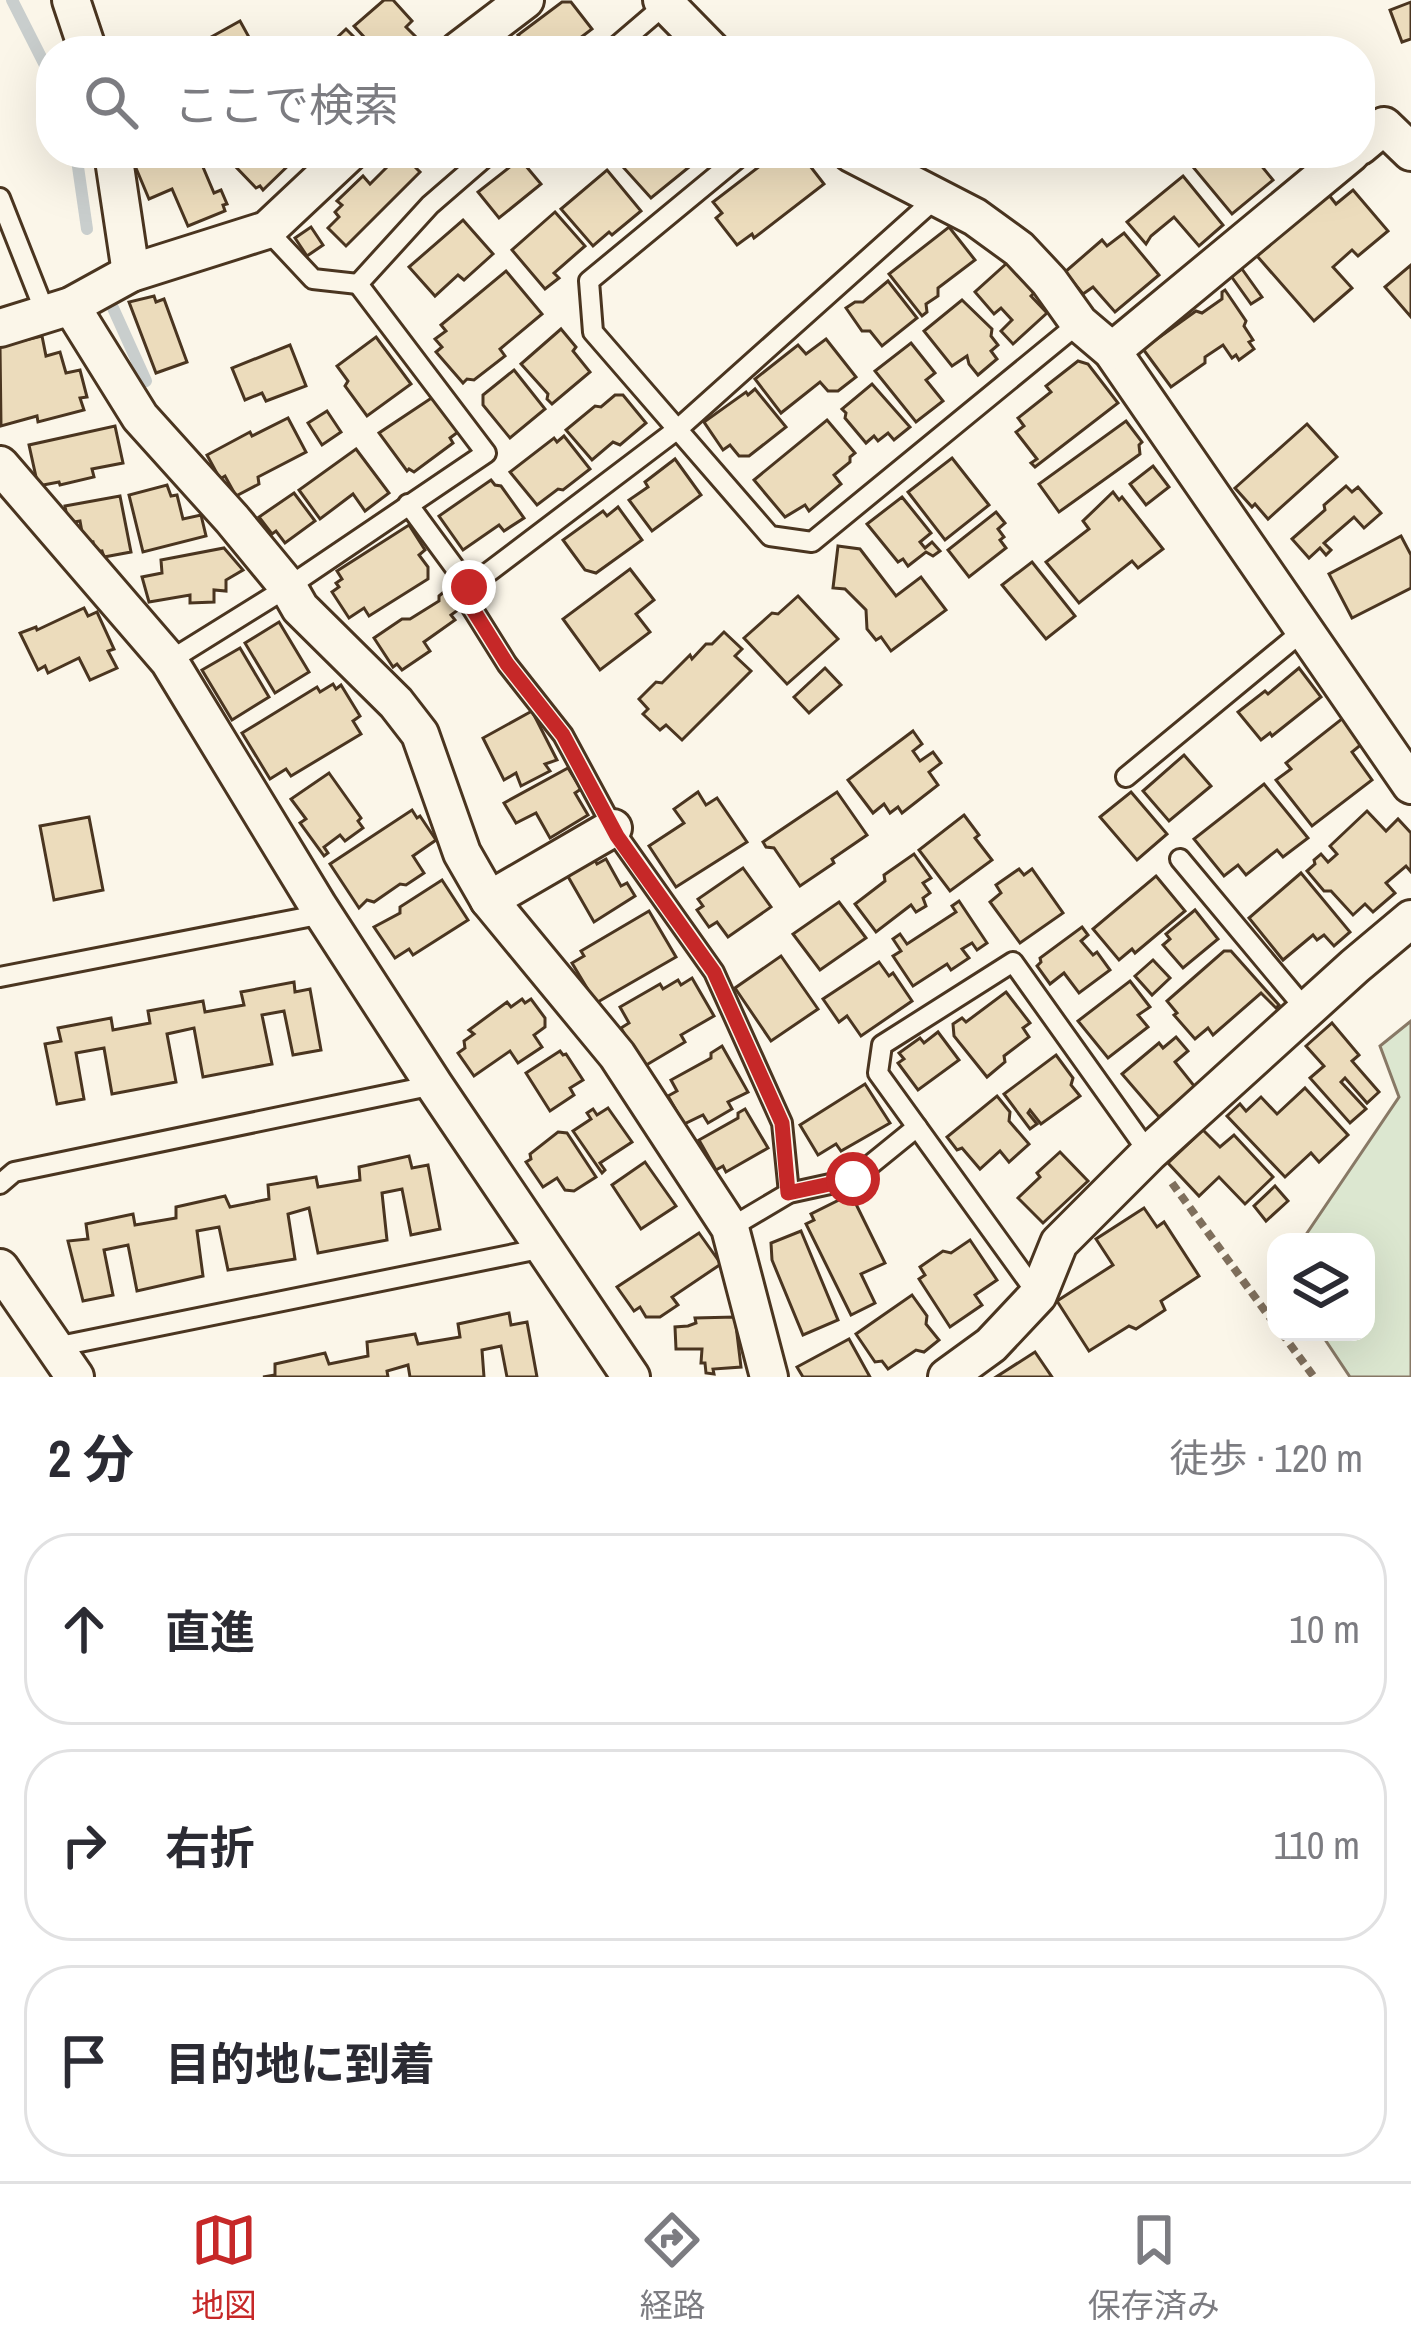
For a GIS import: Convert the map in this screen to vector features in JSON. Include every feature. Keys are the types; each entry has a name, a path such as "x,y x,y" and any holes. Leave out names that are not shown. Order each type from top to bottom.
{"street":[{"path":"71,0 83,36"},
{"path":"478,36 525,0"},
{"path":"664,2 697,36"},
{"path":"1375,134 1384,126 1411,152"},
{"path":"115,168 130,273"},
{"path":"0,328 58,309 130,273 267,230 333,168"},
{"path":"879,168 975,217 1019,249 1079,323 1112,352 1411,785"},
{"path":"1112,352 1333,168"},
{"path":"58,309 140,417 232,519 300,608 420,734 462,853 489,899 616,1054 730,1228 769,1377"},
{"path":"0,465 169,661 323,914 631,1377"},
{"path":"489,899 613,828"},
{"path":"947,1377 991,1345 1038,1294 1059,1243 1150,1153 1411,919"},
{"path":"0,1268 65,1362"}],"lane":[{"path":"627,36 664,2"},
{"path":"358,284 430,205 473,168"},
{"path":"726,168 589,281 593,332 770,536 812,542 1079,323"},
{"path":"0,198 58,309"},
{"path":"469,587 679,428 936,198"},
{"path":"169,661 486,453 358,284 313,279 267,230"},
{"path":"408,504 469,587 472,608 507,664 563,735 613,828 714,972 782,1123 788,1193"},
{"path":"1126,777 1304,630"},
{"path":"1180,859 1306,1011"},
{"path":"0,977 323,914"},
{"path":"1038,1294 878,1073 882,1045 1013,962 1150,1153"},
{"path":"0,1184 14,1172 434,1085"},
{"path":"730,1228 788,1193 853,1179 917,1127"},
{"path":"65,1362 544,1248"}],"path":[{"path":"1150,1153 1267,1314"},
{"path":"1287,1341 1314,1377"}],"green space":[{"path":"1411,1021 1411,1377 1350,1377 1326,1341 1375,1341 1375,1233 1307,1233 1399,1097 1380,1046"}],"building":[{"path":"384,0 393,0 412,21 406,27 415,36 363,36 354,26"},
{"path":"562,2 571,2 592,29 583,36 518,35"},
{"path":"1411,2 1411,39 1402,42 1390,10"},
{"path":"240,21 248,36 213,36"},
{"path":"136,168 203,168 214,193 221,190 227,204 225,211 188,226 172,189 149,199"},
{"path":"237,168 286,168 263,190"},
{"path":"386,168 420,172 346,246 328,228 339,217 335,212 342,205 337,201 363,176 370,184"},
{"path":"509,168 528,168 541,184 499,218 478,192"},
{"path":"624,168 688,168 651,198"},
{"path":"757,168 812,168 824,184 754,238 752,234 737,245 716,218 722,213 713,202"},
{"path":"1194,168 1263,168 1273,180 1232,214"},
{"path":"607,170 641,211 593,246 561,209"},
{"path":"1183,176 1223,225 1199,246 1174,217 1146,244 1127,222"},
{"path":"1353,190 1388,231 1358,256 1352,250 1333,267 1352,288 1314,321 1257,256 1328,194 1336,204"},
{"path":"555,212 585,246 554,273 559,278 545,289 512,250"},
{"path":"463,220 493,254 464,280 458,275 435,296 409,267"},
{"path":"311,227 323,245 307,256 295,238"},
{"path":"949,227 975,260 938,288 938,296 926,304 922,316 889,274"},
{"path":"1124,233 1159,275 1115,312 1093,287 1083,294 1065,272 1102,240 1107,246"},
{"path":"1007,263 1047,313 1013,344 1001,331 1012,320 1001,308 994,314 975,292"},
{"path":"1411,265 1411,317 1385,287"},
{"path":"1242,269 1262,297 1251,304 1231,276"},
{"path":"506,271 542,314 500,349 505,356 463,383 436,352 442,347 435,339 446,331 441,325"},
{"path":"888,281 917,318 882,346 870,331 862,331 846,308 863,302"},
{"path":"1225,290 1246,321 1254,349 1239,360 1223,345 1171,387 1143,349 1196,311 1202,313 1222,299"},
{"path":"154,296 156,302 164,299 187,362 156,373 129,302"},
{"path":"962,300 992,329 998,345 991,351 997,359 978,375 967,356 952,366 924,331"},
{"path":"561,329 590,372 552,404 521,364"},
{"path":"42,336 46,356 60,352 66,373 80,370 87,397 80,398 84,410 1,426 0,346"},
{"path":"376,337 411,384 367,416 337,366"},
{"path":"826,339 856,377 838,391 828,391 820,382 781,413 755,379 798,345 806,354"},
{"path":"911,343 935,373 926,380 943,401 916,422 875,371"},
{"path":"290,345 306,386 266,401 262,393 245,400 232,368"},
{"path":"1078,361 1088,364 1118,403 1035,467 1031,463 1037,459 1016,432 1024,426 1018,418 1051,392 1046,386"},
{"path":"514,370 545,409 510,438 483,405 483,395"},
{"path":"872,384 910,427 894,440 888,433 866,443 845,418 842,409"},
{"path":"755,389 786,427 749,456 739,456 730,445 723,450 704,422"},
{"path":"615,395 623,395 646,423 592,460 566,430"},
{"path":"433,397 458,432 450,438 453,443 414,472 407,471 379,433"},
{"path":"327,411 341,432 322,445 308,423"},
{"path":"288,418 306,452 258,477 259,484 236,496 207,455"},
{"path":"827,420 855,453 834,475 841,484 809,511 805,505 785,517 754,480"},
{"path":"1126,421 1142,442 1140,454 1059,512 1039,484"},
{"path":"1307,424 1337,457 1268,519 1235,488"},
{"path":"115,426 123,463 92,469 94,477 38,486 29,445"},
{"path":"564,436 590,469 537,505 510,472 554,438 557,442"},
{"path":"356,449 389,493 365,511 353,494 320,519 299,490"},
{"path":"952,458 989,505 945,540 908,492"},
{"path":"675,459 701,495 652,531 629,500"},
{"path":"1153,466 1169,487 1146,505 1130,484"},
{"path":"491,480 501,486 524,518 504,531 499,525 463,550 439,516"},
{"path":"167,485 171,496 177,495 183,519 201,515 206,536 143,552 129,495"},
{"path":"1346,486 1352,492 1358,487 1381,513 1364,528 1354,517 1324,543 1331,550 1326,555 1320,548 1309,558 1292,539"},
{"path":"1113,492 1163,549 1138,568 1132,561 1079,603 1046,562 1089,529 1083,521"},
{"path":"294,493 315,521 285,543 259,517"},
{"path":"120,496 131,552 104,557 102,551 95,552 93,542 84,543 80,521 68,523 65,506"},
{"path":"902,497 931,533 920,542 925,548 932,542 940,551 933,556 926,552 908,566 903,559 898,562 867,524"},
{"path":"618,507 642,540 596,573 585,570 563,540 603,511 607,516"},
{"path":"996,512 1005,523 998,529 1006,548 969,577 948,550"},
{"path":"409,525 425,550 419,555 428,567 428,579 369,616 364,608 349,618 332,592 342,579 337,571"},
{"path":"1401,536 1411,555 1411,588 1352,618 1329,574"},
{"path":"838,546 860,549 896,596 921,577 946,610 891,651 867,629 866,610 845,589 833,588"},
{"path":"224,548 243,570 226,580 226,591 214,590 214,602 190,603 190,595 149,602 142,577 162,573 161,560"},
{"path":"1032,562 1075,616 1046,639 1002,585"},
{"path":"630,569 654,600 636,614 650,632 600,670 563,619"},
{"path":"445,591 458,610 451,615 455,620 424,642 430,651 402,670 397,664 393,667 374,638 439,601"},
{"path":"798,596 838,639 787,684 744,638"},
{"path":"84,608 88,616 97,612 117,668 90,680 79,658 48,673 45,666 38,670 20,633"},
{"path":"279,622 309,672 275,693 245,643"},
{"path":"724,632 742,649 735,656 751,671 682,740 666,725 660,730 643,714 648,709 639,699"},
{"path":"240,648 269,697 232,720 202,670"},
{"path":"825,668 841,685 809,713 794,697"},
{"path":"1299,668 1321,697 1261,740 1238,712"},
{"path":"333,684 336,689 341,685 360,716 353,721 361,734 291,776 286,769 270,779 242,733 317,687 320,692"},
{"path":"532,711 557,760 545,764 550,771 521,786 516,773 504,780 483,738"},
{"path":"1343,718 1363,743 1352,752 1372,780 1312,826 1276,780 1291,769 1286,763"},
{"path":"913,731 922,744 913,751 920,761 933,752 941,763 929,772 938,785 902,813 898,807 890,813 884,804 873,813 848,780"},
{"path":"1184,755 1211,786 1169,821 1143,791"},
{"path":"568,768 581,789 575,793 588,815 550,838 536,813 516,823 504,803"},
{"path":"329,773 363,828 345,841 340,835 324,847 328,853 324,856 300,823 306,819 291,799"},
{"path":"1264,784 1308,838 1283,857 1277,850 1246,875 1238,865 1224,876 1194,839"},
{"path":"698,792 706,805 717,798 747,842 676,887 649,846 684,823 674,809"},
{"path":"837,792 867,835 800,886 774,848 763,842"},
{"path":"1131,792 1167,834 1137,860 1100,817"},
{"path":"412,810 436,840 413,856 424,873 359,908 330,864"},
{"path":"1367,811 1386,831 1398,819 1411,833 1411,872 1406,866 1386,883 1395,893 1373,912 1365,904 1353,915 1307,871 1321,854 1328,862 1337,854 1330,846"},
{"path":"964,815 992,860 950,891 919,850"},
{"path":"89,817 103,890 54,900 40,826"},
{"path":"914,854 931,878 923,883 930,893 923,898 926,906 916,912 911,905 876,932 855,904"},
{"path":"594,858 597,864 606,859 621,886 627,883 635,896 594,922 566,873"},
{"path":"743,868 771,907 728,937 717,922 709,927 697,910 703,906 698,899"},
{"path":"1019,869 1024,875 1032,869 1063,913 1020,943 990,902 1001,893 996,885"},
{"path":"1301,873 1350,932 1334,946 1324,935 1317,940 1313,935 1283,960 1249,918"},
{"path":"1156,876 1185,911 1135,953 1132,949 1119,960 1093,929"},
{"path":"442,880 468,920 413,955 409,949 395,958 374,927"},
{"path":"959,901 987,943 977,950 972,943 962,949 969,958 951,970 947,964 913,986 893,956 901,951 893,939 900,934 907,944 956,912 952,906"},
{"path":"839,902 866,938 820,970 793,934"},
{"path":"1195,910 1218,939 1183,968 1163,945 1170,939 1166,934"},
{"path":"649,911 676,957 596,1003 572,963 584,956 581,951"},
{"path":"1082,927 1088,935 1081,941 1110,970 1079,993 1064,973 1050,984 1037,966 1040,958"},
{"path":"1224,951 1231,951 1279,1005 1276,1008 1261,993 1213,1035 1208,1028 1195,1039 1167,1001"},
{"path":"781,956 818,1009 771,1041 735,988"},
{"path":"1153,960 1170,978 1152,995 1135,976"},
{"path":"879,962 912,1001 861,1036 847,1016 839,1022 823,999"},
{"path":"692,978 714,1016 681,1035 685,1042 643,1067 621,1028 629,1023 620,1007 660,984 663,989"},
{"path":"1130,981 1150,1007 1138,1015 1148,1027 1108,1058 1078,1021"},
{"path":"294,982 295,992 310,989 321,1050 293,1055 284,1011 262,1015 272,1064 203,1077 194,1028 167,1034 176,1082 112,1094 104,1048 76,1053 84,1099 57,1104 45,1044 61,1041 58,1028 111,1018 113,1030 150,1023 148,1011 203,1001 205,1012 244,1005 241,992"},
{"path":"1006,992 1030,1023 1023,1028 1029,1037 987,1077 954,1036 953,1024 962,1018 966,1022"},
{"path":"522,999 525,1003 531,999 545,1018 545,1027 534,1035 542,1047 518,1063 510,1051 474,1076 458,1053 474,1034 469,1030 507,1002 511,1007"},
{"path":"1332,1023 1359,1055 1352,1061 1379,1092 1367,1103 1345,1078 1341,1082 1366,1109 1350,1123 1310,1078 1324,1066 1306,1046"},
{"path":"938,1032 959,1060 918,1090 898,1063 904,1059 899,1053"},
{"path":"1176,1037 1188,1051 1175,1062 1195,1087 1159,1117 1122,1074 1159,1043 1163,1048"},
{"path":"722,1046 748,1092 728,1102 732,1109 708,1123 703,1115 684,1124 668,1096 677,1091 671,1080 711,1058"},
{"path":"560,1051 583,1080 570,1088 574,1095 550,1111 526,1073"},
{"path":"1056,1055 1080,1096 1041,1124 1030,1110 1037,1124 1030,1129 1004,1094"},
{"path":"865,1084 890,1123 841,1151 836,1144 818,1155 800,1125"},
{"path":"1305,1088 1348,1135 1319,1162 1311,1153 1285,1177 1227,1116 1240,1104 1246,1111 1261,1097 1277,1114"},
{"path":"997,1096 1010,1112 1009,1121 1029,1144 1009,1162 1000,1151 980,1169 947,1137"},
{"path":"608,1108 632,1142 600,1163 602,1173 573,1131 591,1119 587,1113 593,1109 597,1115"},
{"path":"745,1109 768,1148 726,1172 723,1166 716,1170 699,1140"},
{"path":"1203,1130 1220,1147 1234,1135 1273,1177 1245,1204 1219,1177 1199,1196 1168,1163"},
{"path":"558,1132 567,1133 596,1177 574,1191 565,1190 557,1178 543,1187 526,1162"},
{"path":"1060,1152 1088,1181 1043,1223 1018,1198"},
{"path":"409,1156 412,1168 428,1165 440,1229 411,1235 402,1189 382,1193 387,1240 318,1253 309,1208 288,1214 295,1259 228,1270 219,1227 197,1231 203,1276 137,1291 128,1245 104,1250 113,1295 83,1301 68,1241 88,1239 86,1224 133,1214 135,1225 176,1218 176,1207 225,1196 230,1207 269,1199 268,1185 316,1177 318,1187 360,1180 359,1167"},
{"path":"645,1162 676,1206 641,1229 612,1185"},
{"path":"1275,1186 1288,1201 1266,1221 1254,1206"},
{"path":"851,1194 885,1263 861,1274 875,1303 851,1315 806,1224 814,1220 811,1214"},
{"path":"1144,1208 1157,1227 1164,1222 1199,1276 1161,1301 1165,1310 1089,1351 1057,1301 1113,1265 1096,1239"},
{"path":"801,1231 838,1320 803,1335 772,1260 771,1243"},
{"path":"699,1233 721,1264 672,1297 678,1305 660,1317 646,1317 640,1307 634,1311 617,1287"},
{"path":"970,1240 997,1280 975,1295 982,1305 950,1327 919,1279 925,1275 920,1267"},
{"path":"912,1295 939,1340 888,1369 882,1361 875,1362 856,1334"},
{"path":"509,1313 511,1325 527,1322 537,1377 507,1377 501,1346 482,1350 484,1377 410,1377 408,1365 387,1371 388,1377 263,1377 275,1375 275,1364 325,1353 329,1364 368,1356 367,1342 415,1334 418,1344 460,1337 458,1324"},
{"path":"735,1317 741,1367 706,1373 702,1349 676,1349 675,1327 696,1323 695,1318"},
{"path":"849,1339 870,1377 803,1377 797,1367"},
{"path":"1035,1352 1052,1377 996,1377"}],"waterway":[{"path":"12,0 36,47"},
{"path":"78,168 87,229"},
{"path":"113,308 146,381"}],"route":[{"path":"469,587 472,608 507,664 563,735 617,836 714,972 782,1123 788,1193 853,1179"}]}
